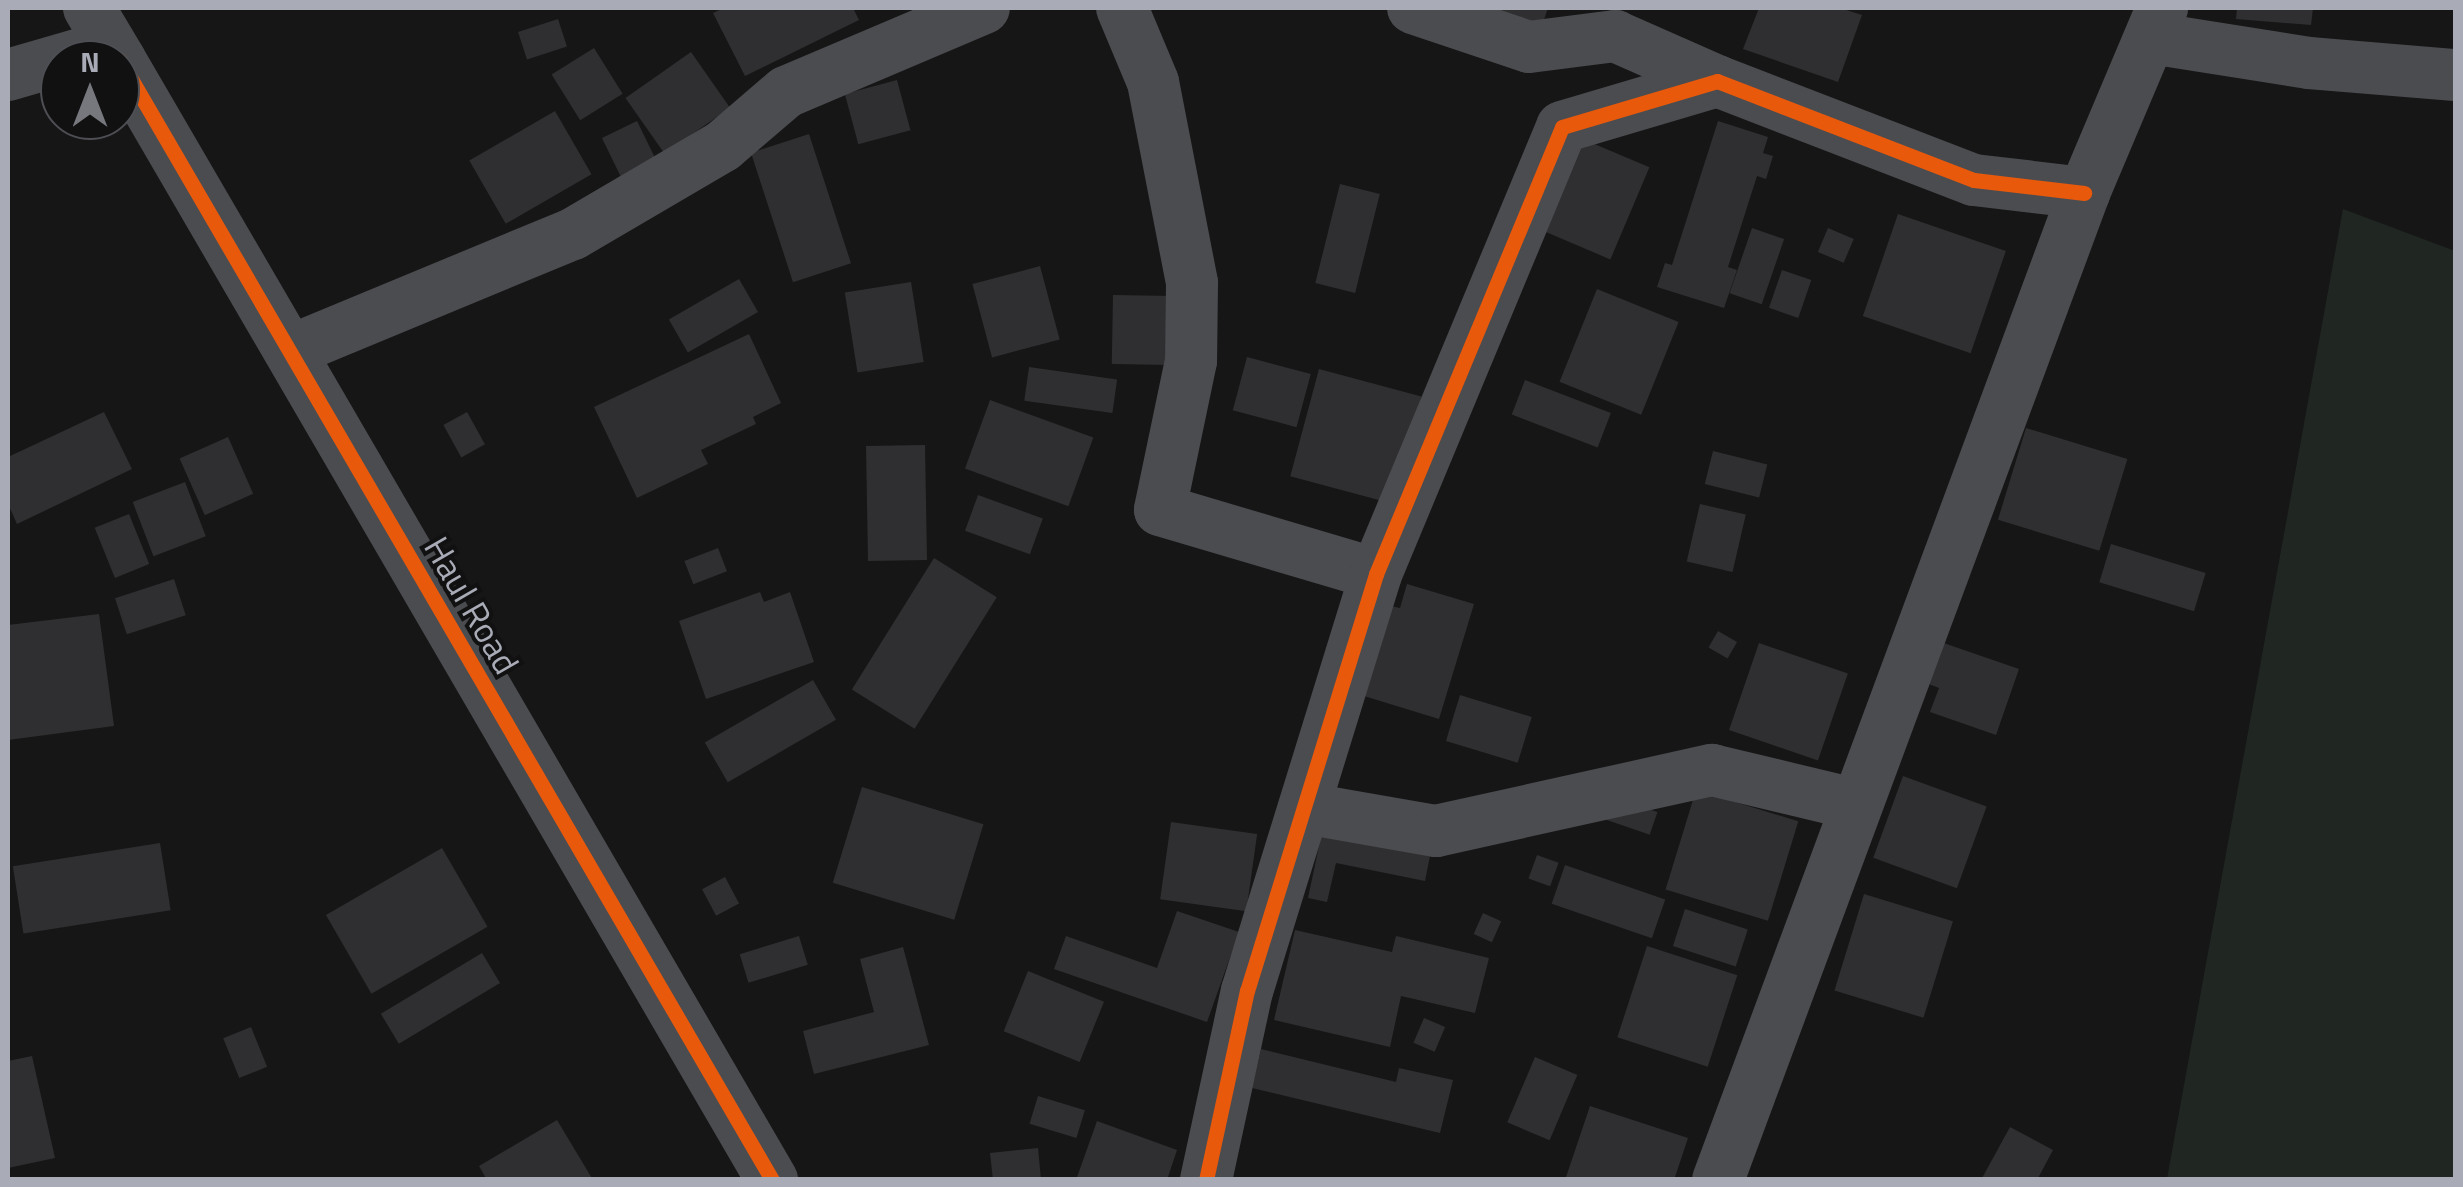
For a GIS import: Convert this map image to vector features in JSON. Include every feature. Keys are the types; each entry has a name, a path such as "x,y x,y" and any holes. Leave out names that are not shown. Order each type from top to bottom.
{"street":[{"path":"290,352 573,234 723,146 786,92 984,8"},
{"path":"1122,8 1153,82 1192,283 1191,361 1160,510 1376,574"},
{"path":"1414,8 1529,47 1615,36 1717,81 1974,180 2084,193"},
{"path":"1718,1180 1854,804 2084,193 2156,23 2309,63 2456,74"},
{"path":"8,75 40,65"},
{"path":"1206,1180 1247,992 1376,574 1562,127 1717,81"},
{"name":"Haul Road","path":"140,94 772,1180"},
{"path":"1304,808 1436,831 1712,770 1854,804"}],"shaded area":[{"path":"2343,209 2455,251 2455,1179 2167,1179"}],"building":[{"path":"724,8 853,8 859,20 745,76 713,13"},
{"path":"1462,8 1548,8 1539,34"},
{"path":"1759,8 1840,8 1862,15 1838,82 1743,49"},
{"path":"2237,8 2313,8 2311,25 2236,19"},
{"path":"558,19 567,47 527,60 518,32"},
{"path":"594,48 623,94 580,120 552,74"},
{"path":"691,52 730,108 664,154 625,98"},
{"path":"897,80 910,130 858,144 845,94"},
{"path":"555,111 592,174 506,224 469,160"},
{"path":"637,121 660,168 625,185 602,138"},
{"path":"1718,121 1768,137 1763,153 1773,156 1766,179 1757,176 1728,267 1737,270 1724,308 1657,287 1665,263 1672,265"},
{"path":"809,134 851,263 793,282 751,153"},
{"path":"1585,140 1649,167 1610,259 1546,232"},
{"path":"1340,184 1380,194 1355,293 1315,283"},
{"path":"1898,214 2006,251 1971,353 1863,316"},
{"path":"1752,228 1784,239 1762,304 1730,293"},
{"path":"1828,228 1854,239 1844,263 1818,252"},
{"path":"1040,266 1060,339 992,358 972,284"},
{"path":"1782,270 1811,280 1798,318 1769,308"},
{"path":"739,279 758,312 688,352 669,320"},
{"path":"911,282 924,362 857,372 845,292"},
{"path":"1597,289 1679,322 1641,415 1560,382"},
{"path":"1113,295 1174,296 1173,365 1112,364"},
{"path":"749,334 781,403 753,417 756,424 701,450 708,464 637,498 594,407"},
{"path":"1247,357 1311,374 1297,427 1233,410"},
{"path":"1029,367 1117,379 1112,413 1024,401"},
{"path":"1319,369 1421,396 1393,504 1290,476"},
{"path":"1525,380 1611,413 1598,448 1512,415"},
{"path":"990,400 1093,438 1068,506 965,469"},
{"path":"104,412 132,469 17,524 8,504 8,457"},
{"path":"467,412 485,444 461,457 443,425"},
{"path":"2026,428 2127,459 2099,551 1998,520"},
{"path":"228,437 253,494 205,515 180,459"},
{"path":"925,445 927,560 868,561 866,446"},
{"path":"1713,451 1767,465 1759,498 1705,484"},
{"path":"185,482 206,536 154,556 133,502"},
{"path":"978,495 1043,519 1030,554 965,531"},
{"path":"1700,504 1746,515 1733,572 1687,561"},
{"path":"129,514 149,564 115,578 95,528"},
{"path":"2111,544 2206,573 2194,611 2099,582"},
{"path":"718,548 727,571 693,584 684,561"},
{"path":"934,558 997,597 915,729 852,689"},
{"path":"174,579 186,615 127,634 115,598"},
{"path":"1407,584 1474,604 1439,719 1364,696 1391,606 1400,608"},
{"path":"760,592 764,602 790,592 814,662 706,699 679,621"},
{"path":"99,614 114,726 8,740 8,625"},
{"path":"1718,631 1737,642 1728,658 1708,647"},
{"path":"1935,640 2019,669 1996,735 1930,712 1939,688 1921,681"},
{"path":"1759,643 1848,674 1818,761 1729,730"},
{"path":"813,680 836,720 728,782 705,743"},
{"path":"1460,695 1532,717 1518,763 1446,741"},
{"path":"1903,776 1987,806 1957,888 1873,858"},
{"path":"862,787 983,824 954,920 833,883"},
{"path":"1696,790 1798,821 1768,921 1666,889"},
{"path":"1614,797 1657,812 1650,835 1606,820"},
{"path":"1171,822 1257,834 1246,911 1160,899"},
{"path":"1322,832 1430,856 1425,881 1336,863 1327,902 1308,898"},
{"path":"160,843 171,910 23,933 13,866"},
{"path":"442,848 487,927 371,994 326,915"},
{"path":"1537,855 1559,863 1550,886 1528,878"},
{"path":"1565,865 1665,900 1652,938 1552,904"},
{"path":"725,877 739,903 716,916 702,889"},
{"path":"1864,894 1953,921 1923,1018 1834,991"},
{"path":"1685,909 1748,929 1736,966 1673,946"},
{"path":"1177,911 1239,932 1207,1022 1054,969 1066,936 1157,968"},
{"path":"1483,913 1501,921 1492,942 1474,934"},
{"path":"1295,930 1392,952 1396,936 1489,958 1475,1013 1401,996 1390,1047 1274,1020"},
{"path":"799,936 808,965 748,983 740,954"},
{"path":"1647,946 1737,975 1708,1067 1617,1037"},
{"path":"903,947 929,1045 814,1074 803,1031 874,1012 860,959"},
{"path":"482,953 500,983 399,1044 381,1014"},
{"path":"1028,971 1104,1002 1080,1062 1004,1031"},
{"path":"1424,1018 1445,1027 1435,1052 1413,1043"},
{"path":"251,1027 267,1067 239,1078 223,1038"},
{"path":"1261,1049 1396,1082 1399,1068 1453,1080 1440,1133 1252,1088"},
{"path":"32,1056 55,1158 8,1168 8,1061"},
{"path":"1535,1057 1577,1075 1550,1140 1507,1122"},
{"path":"1038,1096 1085,1110 1076,1138 1030,1124"},
{"path":"1590,1106 1688,1138 1674,1180 1565,1180"},
{"path":"557,1120 593,1180 487,1180 479,1166"},
{"path":"1097,1121 1177,1150 1167,1180 1076,1180"},
{"path":"2010,1127 2053,1150 2037,1180 1981,1180"},
{"path":"1038,1148 1041,1180 993,1180 990,1153"}],"cycle path":[{"path":"1206,1180 1247,991 1376,574 1562,127 1717,81 1974,180 2084,193"},
{"path":"140,94 772,1180"}]}
